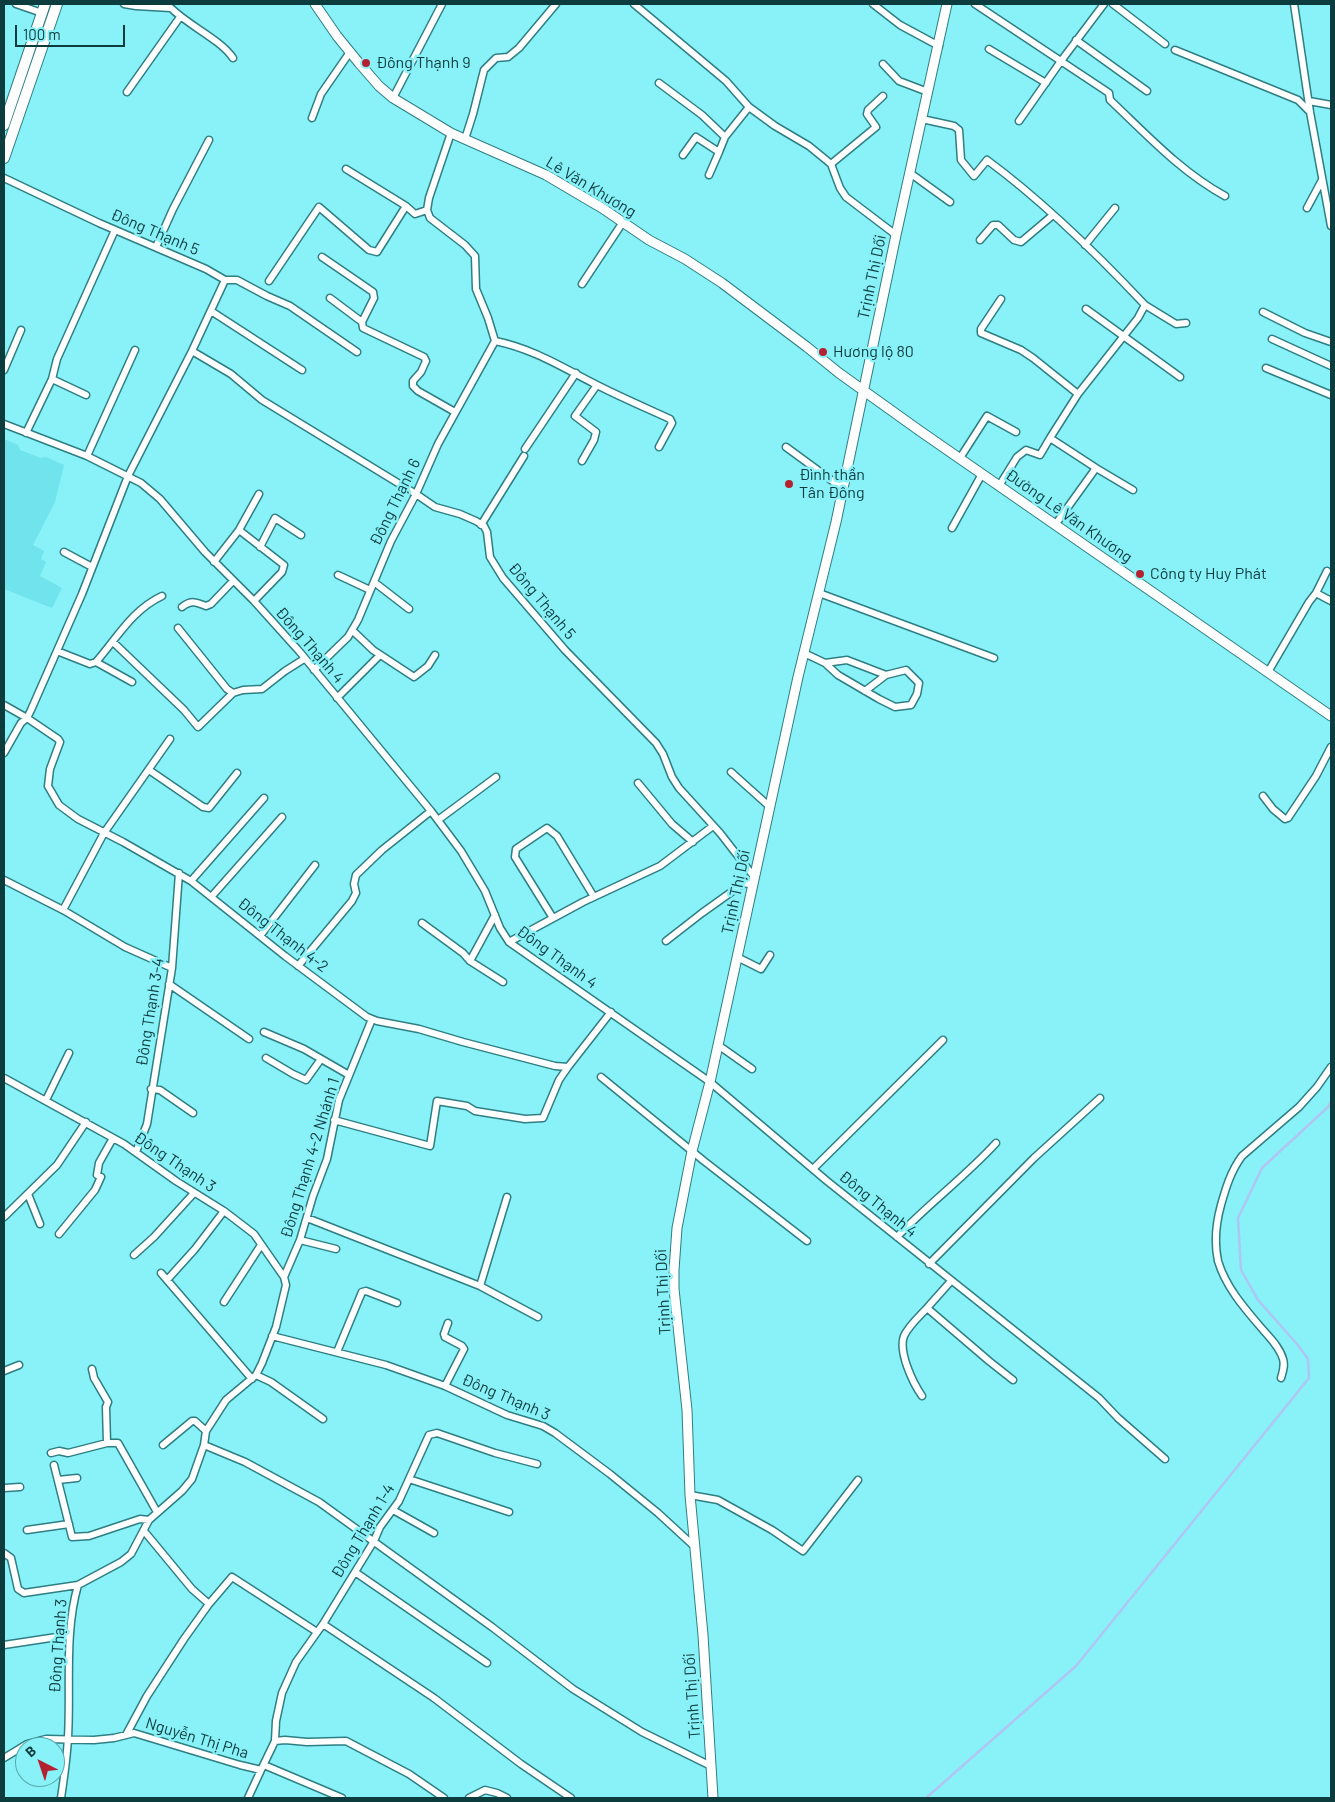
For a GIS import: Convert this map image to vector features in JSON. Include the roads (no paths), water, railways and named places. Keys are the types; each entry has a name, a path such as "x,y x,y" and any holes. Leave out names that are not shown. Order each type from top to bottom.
{"main road":[{"path":"4,158 57,4"},
{"name":"Lê Văn Khương","path":"314,4 369,75 393,98 451,133 546,175 602,208 649,240 685,259 722,283 864,390"},
{"name":"Trịnh Thị Dối","path":"713,1798 706,1673 690,1495 687,1410 674,1289 674,1255 677,1228 692,1151 710,1082 804,653 836,522 947,4"},
{"path":"4,125 44,8"},
{"name":"Đường Lê Văn Khương","path":"864,390 1331,716"}],"street":[{"path":"16,4 44,8"},
{"path":"124,4 171,8 180,17 227,49 233,58"},
{"path":"393,98 442,4"},
{"path":"465,139 484,70 496,58 508,57 520,48 556,4"},
{"path":"634,4 726,81 749,107 775,126 809,146 830,164 840,188 846,196 896,235"},
{"path":"873,4 900,24 939,46"},
{"path":"976,4 1109,93 1110,100 1152,140 1180,164 1225,196"},
{"path":"1019,121 1104,4"},
{"path":"1114,4 1165,44"},
{"path":"1294,4 1310,112 1331,226"},
{"path":"127,92 180,17"},
{"path":"1076,40 1147,90"},
{"path":"989,49 1046,83"},
{"path":"1175,50 1298,100 1310,112"},
{"path":"312,118 321,94 350,52"},
{"path":"883,64 899,81 928,92"},
{"path":"659,83 702,115 724,137"},
{"path":"830,164 876,127 867,114 868,110 883,96"},
{"path":"1309,101 1331,105"},
{"path":"709,176 724,137 749,107"},
{"path":"922,119 954,126 959,130 961,160 974,176 987,160 1013,179 1085,245 1145,305 1176,324 1186,323"},
{"path":"451,133 429,198 427,210 430,218 466,246 475,256 476,289 495,341 515,345 670,419 672,424 660,447"},
{"path":"683,155 696,137 719,152"},
{"path":"156,247 173,208 209,140"},
{"path":"346,170 406,206 415,214 427,210"},
{"path":"910,173 950,202"},
{"name":"Đông Thạnh 5","path":"4,178 115,230 206,269 225,280 237,280 290,306 357,352"},
{"path":"1307,208 1322,180"},
{"path":"269,281 319,207 369,250 377,252 406,206"},
{"path":"1085,245 1115,208"},
{"path":"980,240 993,226 998,225 1014,240 1020,242 1052,215"},
{"path":"582,284 623,222"},
{"path":"26,433 52,379 57,360 115,230"},
{"path":"322,257 373,292 374,298 371,307 362,322"},
{"path":"4,753 21,723 27,718 57,651 128,476 192,351 225,280"},
{"path":"330,298 362,322 364,328 424,358 426,361 421,372 413,381 414,386 455,412"},
{"path":"1001,299 981,329 982,333 1021,350 1078,394"},
{"path":"999,486 1017,457 1026,450 1040,455 1078,394 1138,318 1145,305"},
{"path":"1086,309 1180,377"},
{"path":"211,311 302,370"},
{"path":"1263,312 1305,333 1331,342"},
{"path":"4,370 21,330"},
{"path":"1272,339 1331,366"},
{"name":"Đông Thạnh 6","path":"314,670 348,637 358,620 391,541 416,494 438,444 495,341"},
{"path":"87,456 135,350"},
{"path":"192,351 231,374 262,400 416,494 434,507 460,514 481,524 524,452 576,373"},
{"path":"1266,368 1331,395"},
{"path":"52,379 86,395"},
{"path":"582,461 594,440 596,432 575,416 597,385"},
{"path":"960,458 987,416 1016,432"},
{"name":"Đông Thạnh 4","path":"4,424 87,456 141,483 160,499 214,562 254,601 314,670 431,811 461,851 486,892 500,928 509,942 710,1082 929,1264 1099,1398 1118,1418 1165,1459"},
{"path":"1050,438 1132,490"},
{"path":"786,448 842,488"},
{"path":"1055,525 1096,468"},
{"path":"952,528 982,474"},
{"path":"214,562 239,530 259,494"},
{"path":"260,547 274,518 302,535"},
{"name":"Đông Thạnh 5","path":"481,524 488,532 490,557 503,578 565,650 656,743 678,788 713,826 754,882"},
{"path":"239,530 284,565 282,572 254,601"},
{"path":"64,552 92,567"},
{"path":"1268,672 1316,593 1327,571"},
{"path":"338,575 370,590"},
{"path":"182,607 189,602 197,602 206,606 212,604 233,581"},
{"path":"374,582 409,609"},
{"path":"818,593 994,658"},
{"path":"1316,593 1331,601"},
{"path":"57,651 90,664 96,662 136,614 151,601 162,596"},
{"path":"178,628 227,689 233,693"},
{"path":"352,630 380,655 414,677 428,666 435,655"},
{"path":"113,642 184,710 198,727 233,693 243,690 262,689 304,659"},
{"path":"804,653 825,663 838,675 865,691 895,707 911,705 917,694 919,683 906,670 886,675 865,691"},
{"path":"337,698 380,655"},
{"path":"825,663 847,660 886,675"},
{"path":"96,662 132,682"},
{"name":"Đông Thạnh 4-2","path":"4,705 50,732 60,742 50,769 48,786 59,805 78,820 191,881 354,1009 372,1019 419,1029 555,1066 568,1067"},
{"path":"63,910 104,833 170,739"},
{"path":"1263,796 1278,815 1285,819 1288,818 1316,776 1331,747"},
{"path":"149,770 203,807 209,808 238,773"},
{"path":"731,772 770,807"},
{"path":"438,820 496,777"},
{"path":"638,783 672,824 693,842"},
{"path":"191,881 264,798"},
{"path":"298,966 352,901 356,893 354,884 356,875 382,850 431,811"},
{"path":"212,896 282,818"},
{"path":"509,942 594,897 660,866 713,826"},
{"path":"553,918 516,856 516,849 547,828 557,836 594,897"},
{"path":"260,936 315,865"},
{"name":"Đông Thạnh 3-4","path":"136,1152 147,1124 151,1089 172,968 179,873"},
{"path":"4,880 63,910 124,947 172,968"},
{"path":"666,941 744,883 754,882"},
{"path":"470,961 495,915"},
{"path":"422,923 463,953 470,961 502,982"},
{"path":"738,957 761,969 770,955"},
{"path":"169,984 249,1039"},
{"path":"334,1120 430,1146 438,1101 466,1106 476,1111 525,1119 543,1118 559,1080 610,1012"},
{"name":"Đông Thạnh 4-2 Nhánh 1","path":"284,1277 300,1240 313,1196 327,1159 339,1100 372,1019"},
{"path":"264,1032 304,1049 349,1075"},
{"path":"813,1169 943,1040"},
{"path":"718,1045 752,1070"},
{"path":"46,1100 68,1053"},
{"path":"266,1058 306,1080 321,1059"},
{"path":"1281,1378 1284,1366 1281,1353 1241,1304 1222,1271 1218,1260 1215,1235 1217,1219 1226,1187 1239,1160 1299,1107 1317,1087 1331,1067"},
{"path":"602,1077 692,1151 808,1241"},
{"name":"Đông Thạnh 3","path":"4,1078 113,1138 224,1211 254,1234 284,1277 286,1286 272,1336 254,1377 226,1400 206,1431 204,1445 192,1479 182,1491 149,1520 131,1554 121,1562 78,1585 73,1602 70,1635 68,1739"},
{"path":"151,1089 160,1090 193,1113"},
{"path":"929,1264 1034,1158 1100,1098"},
{"path":"4,1217 57,1165 86,1122"},
{"path":"59,1234 95,1190 101,1177 97,1174 99,1163 113,1138"},
{"path":"897,1237 996,1143"},
{"path":"134,1255 154,1237 194,1192"},
{"path":"28,1194 40,1224"},
{"path":"480,1286 507,1197"},
{"path":"166,1280 195,1249 224,1211"},
{"path":"307,1218 480,1286 538,1317"},
{"path":"300,1240 336,1249"},
{"path":"224,1302 262,1245"},
{"path":"161,1273 254,1377 271,1382 323,1418"},
{"path":"922,1396 911,1376 903,1342 904,1336 951,1281"},
{"path":"336,1352 362,1292 366,1291 397,1303"},
{"path":"927,1308 1013,1380"},
{"path":"445,1386 464,1349 445,1337 444,1334 448,1323"},
{"name":"Đông Thạnh 3","path":"272,1336 386,1365 445,1386 507,1415 543,1426 631,1491 695,1547"},
{"path":"4,1371 19,1365"},
{"path":"92,1369 94,1378 108,1402 106,1407 108,1443"},
{"path":"163,1445 192,1421 195,1421 206,1431"},
{"name":"Đông Thạnh 1-4","path":"275,1741 276,1721 282,1693 296,1662 323,1624 374,1541 380,1527 399,1501 429,1435 437,1433 495,1453 537,1464"},
{"path":"51,1453 59,1451 68,1453 118,1442 157,1512"},
{"path":"204,1445 245,1462 319,1502 492,1627 573,1689 642,1732 711,1766"},
{"path":"54,1465 72,1537 89,1536 140,1519 149,1520"},
{"path":"58,1480 77,1478"},
{"path":"409,1480 509,1512"},
{"path":"690,1495 718,1500 772,1530 804,1551 858,1480"},
{"path":"4,1488 20,1487"},
{"path":"393,1510 434,1533"},
{"path":"27,1530 69,1524"},
{"path":"144,1530 192,1589 209,1604"},
{"path":"4,1553 11,1558 18,1589 24,1592 78,1585"},
{"path":"355,1572 487,1664"},
{"path":"126,1735 147,1696 209,1604 232,1577 317,1632"},
{"path":"323,1624 434,1698 521,1764 570,1798"},
{"path":"4,1645 70,1635"},
{"name":"Nguyễn Thị Pha","path":"4,1758 27,1744 46,1739 94,1740 134,1733 240,1765 262,1768 275,1741"},
{"path":"61,1798 68,1739"},
{"path":"275,1741 346,1741 409,1774 444,1798"},
{"path":"248,1798 262,1768 342,1798"},
{"path":"469,1798 485,1790 507,1798"},
{"path":"322,1798 326,1791"}],"waterway":[{"path":"926,1798 1076,1666 1309,1378 1308,1359 1258,1300 1241,1270 1238,1218 1262,1168 1328,1107 1331,1102"}],"place":[{"name":"Đông Thạnh 9","path":"366,63"},
{"name":"Hương lộ 80","path":"823,352"},
{"name":"Đình thần Tân Đông","path":"789,484"},
{"name":"Công ty Huy Phát","path":"1140,574"}]}
